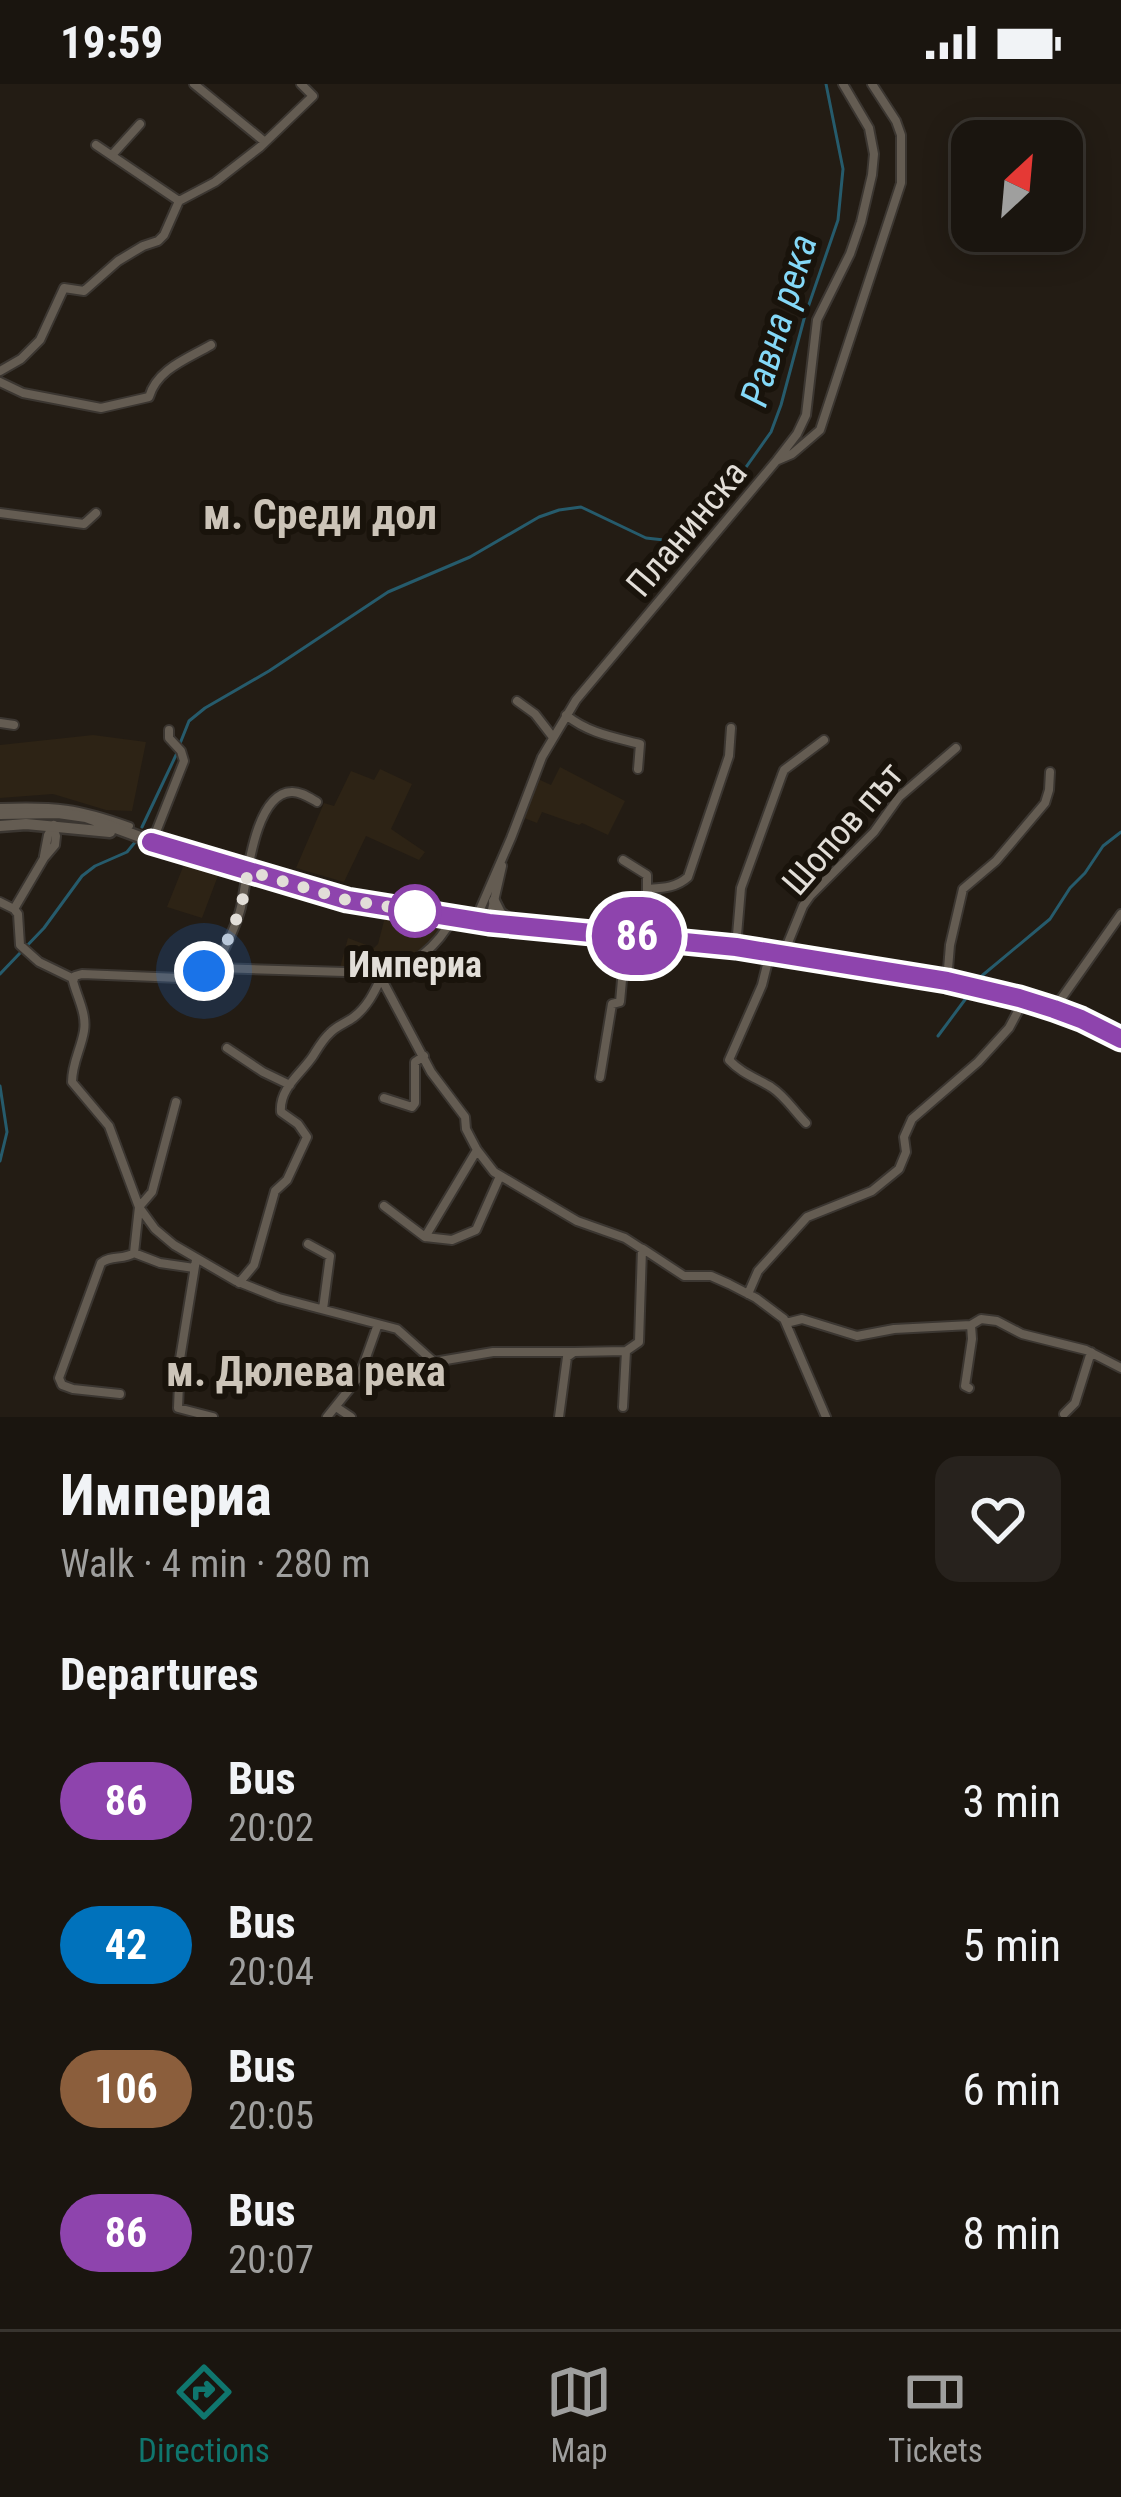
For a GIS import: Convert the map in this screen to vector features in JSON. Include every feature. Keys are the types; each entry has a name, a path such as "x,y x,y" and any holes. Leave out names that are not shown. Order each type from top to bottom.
{"street":[{"path":"194,84 265,142"},
{"path":"0,370 21,359 40,340 64,288 84,291 118,261 158,241 179,201 214,182 265,142 313,96 301,84"},
{"name":"Планинска","path":"506,851 552,736 777,460 806,415 817,320 850,254 872,175 869,128 843,84"},
{"path":"777,460 792,454 820,430 901,183 901,135 872,84"},
{"path":"112,155 140,124"},
{"path":"96,146 179,201"},
{"path":"0,382 23,393 101,408 149,397 153,385 176,364 211,345"},
{"path":"0,513 84,524 96,513"},
{"path":"517,701 552,736"},
{"path":"566,716 579,726 640,744 638,769"},
{"path":"0,723 14,725"},
{"path":"647,889 681,884 688,877 729,756 730,728"},
{"path":"151,842 184,761 169,730"},
{"path":"736,947 741,887 784,770 824,740"},
{"name":"Шопов път","path":"806,1123 784,1097 729,1060 777,954 810,896 881,824 899,797 956,748"},
{"path":"947,981 963,889 996,861 1045,803 1050,772"},
{"path":"216,968 241,908 260,824 285,793 294,791 317,802"},
{"path":"0,810 63,806 92,812 151,842 347,900 482,922 736,947 947,981 1054,1009 1121,1040"},
{"path":"0,810 58,813 128,830"},
{"path":"14,908 44,857 58,813"},
{"path":"0,826 128,830"},
{"path":"482,922 494,901 506,851"},
{"path":"482,922 506,851"},
{"path":"623,860 647,875 646,937"},
{"path":"494,901 500,913 518,926"},
{"path":"0,902 18,914 23,949 74,979"},
{"path":"1054,1009 1121,914"},
{"path":"74,979 82,974 180,978 216,968 345,972 381,978 416,962 446,932 453,917"},
{"path":"600,1077 612,1004 620,1002 626,935"},
{"path":"381,978 431,1072 465,1117 476,1150 500,1176 577,1221 625,1238 684,1276 711,1276 773,1308 786,1323 826,1417"},
{"path":"239,1282 254,1265 275,1191 287,1180 307,1137 281,1112 280,1102 332,1029 364,1008 381,978"},
{"path":"74,979 85,1030 72,1067 72,1082 109,1126 139,1207 155,1229 195,1264 279,1298 397,1329 434,1362 493,1352 626,1351 639,1342 642,1249"},
{"path":"748,1294 758,1271 807,1217 872,1191 899,1169 912,1120 1009,1028 1024,1000"},
{"path":"227,1048 290,1084"},
{"path":"384,1098 412,1107 415,1062 424,1056"},
{"path":"120,1394 74,1389 62,1385 59,1378 101,1263 134,1253 139,1207 152,1192 176,1102"},
{"path":"425,1237 476,1150"},
{"path":"384,1206 425,1237 452,1240 476,1230 500,1176"},
{"path":"308,1244 330,1256 323,1309"},
{"path":"134,1253 160,1263 195,1264"},
{"path":"195,1264 180,1359 178,1408 214,1417"},
{"path":"786,1323 802,1319 857,1336 971,1325 981,1319 997,1321 1022,1334 1091,1352 1121,1367"},
{"path":"327,1417 359,1377 378,1324"},
{"path":"969,1388 964,1386 971,1325"},
{"path":"623,1407 626,1351"},
{"path":"559,1417 567,1357 574,1352"},
{"path":"1064,1414 1075,1403 1091,1352"},
{"path":"336,1407 351,1417"}],"shaded area":[{"path":"93,735 146,742 132,811 106,810 53,794 0,798 0,745"},
{"path":"560,767 625,801 608,835 542,812 537,823 524,818 538,779 551,785"},
{"name":"Империа","path":"380,769 412,784 391,829 425,852 419,860 366,836 344,882 296,868 324,803 334,806 351,771 374,780"},
{"path":"185,862 219,873 202,918 167,907"},
{"path":"385,917 445,927 425,950 381,974 340,968 348,938 374,948"}],"waterway":[{"name":"Равна река","path":"179,746 189,721 205,708 388,592 470,557 539,517 581,507 646,538 664,540 686,534 705,519 771,432 838,220 843,169 826,84"},
{"name":"Равна река","path":"142,827 177,753"},
{"path":"978,979 1050,919 1103,846 1121,832"},
{"name":"Равна река","path":"0,974 44,928 82,876 127,852 136,841"},
{"path":"938,1036 967,997"},
{"name":"Равна река","path":"0,1086 7,1132 0,1161"}],"bus line":[{"name":"86","path":"151,842 347,900 489,923 736,947 947,981 1054,1009 1121,1039"}],"place":[{"name":"Империа","path":"415,911"}],"district":[{"name":"м. Среди дол","path":"320,514"},
{"name":"м. Дюлева река","path":"306,1371"}],"route":[{"path":"204,971 216,968 228,941 248,871 347,900 415,911"}]}
